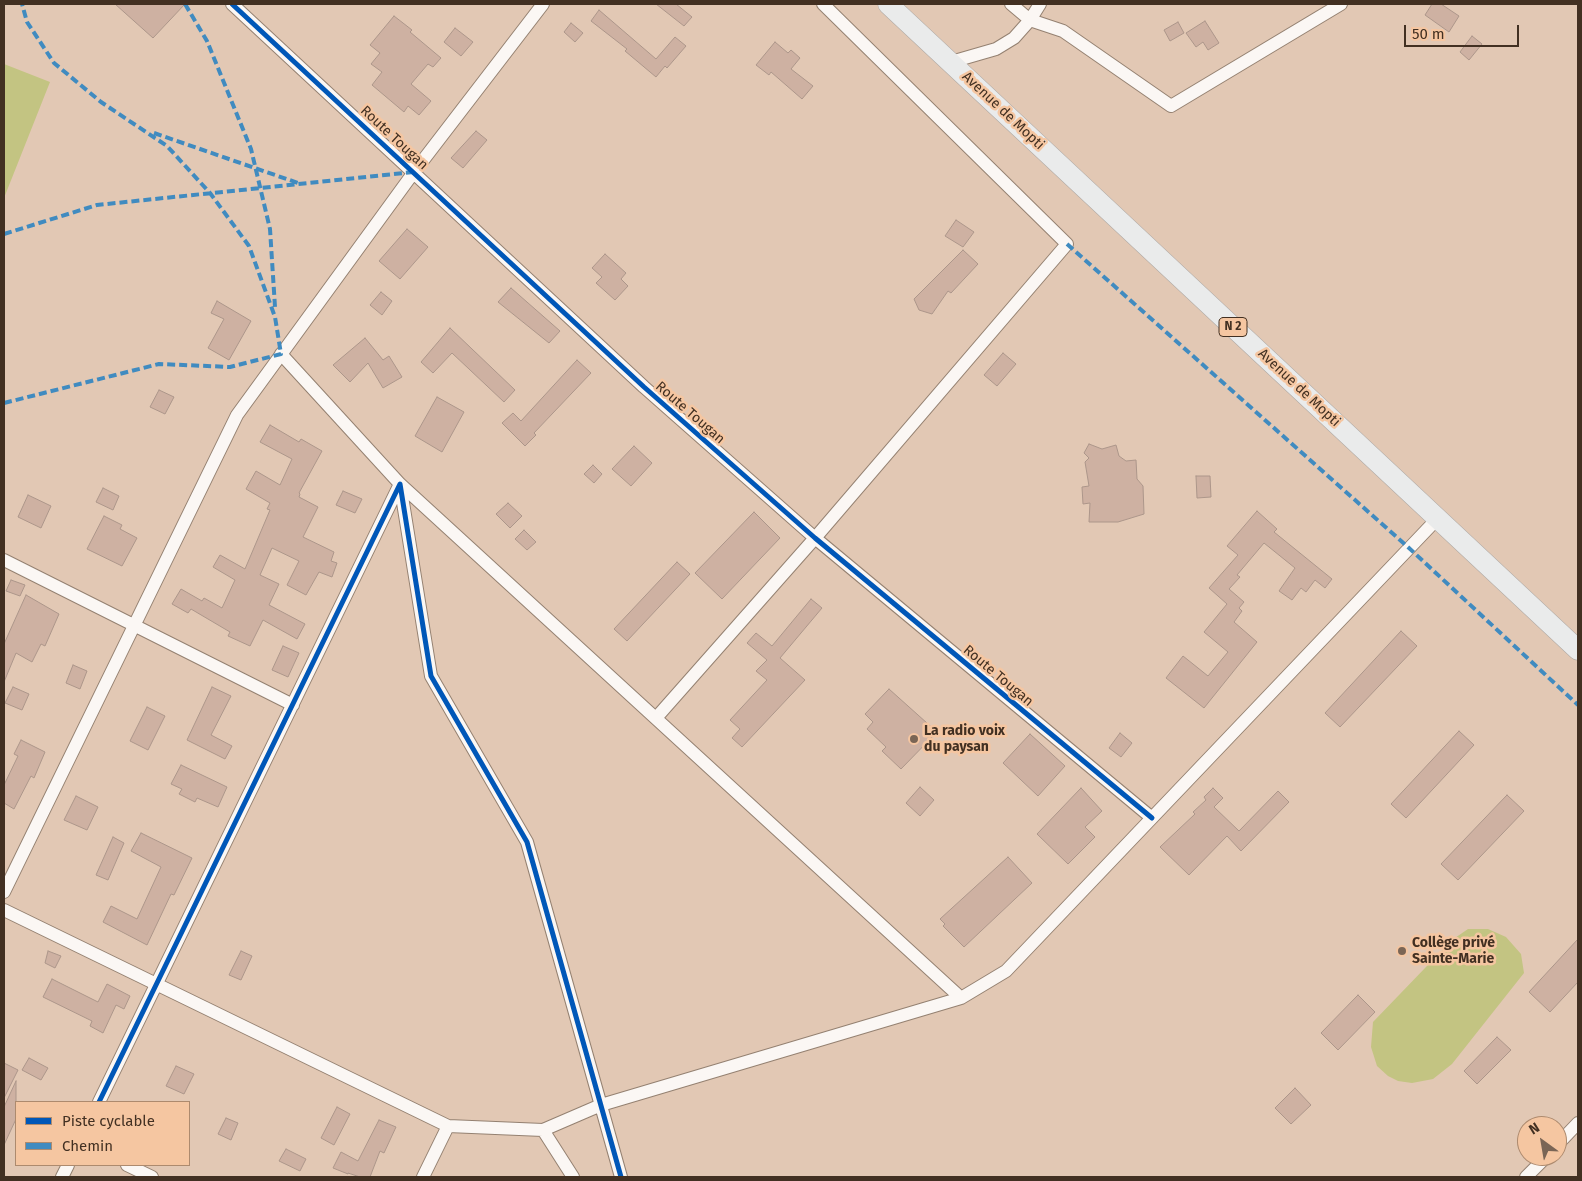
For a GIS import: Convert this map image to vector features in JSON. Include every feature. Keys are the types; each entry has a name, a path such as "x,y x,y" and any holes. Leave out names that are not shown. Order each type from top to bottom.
{"main road":[{"name":"Avenue de Mopti","path":"888,4 1578,650"}],"street":[{"name":"Route Tougan","path":"232,4 644,387 815,538 1152,818"},
{"path":"4,892 236,415 414,172 542,4"},
{"path":"656,718 815,538 1067,244 823,4"},
{"path":"1011,4 1030,20 1063,31 1171,106 1341,4"},
{"path":"951,62 996,49 1014,38 1030,20 1040,4"},
{"path":"281,354 400,484 961,998"},
{"path":"99,1101 400,484"},
{"path":"400,484 431,676 527,842 621,1177"},
{"path":"4,910 448,1126 543,1130 601,1105 961,998 1006,971 1438,518"},
{"path":"4,560 293,705"},
{"path":"1567,1134 1578,1122"},
{"path":"423,1177 448,1126"},
{"path":"543,1130 573,1177"},
{"path":"129,1166 152,1177"},
{"path":"1526,1177 1537,1166"}],"green space":[{"path":"4,64 50,82 4,198"},
{"path":"1468,929 1488,929 1506,937 1521,954 1524,973 1452,1064 1433,1079 1412,1083 1398,1081 1388,1076 1377,1066 1371,1047 1373,1022 1452,940"}],"building":[{"path":"115,4 185,4 153,38"},
{"path":"656,4 676,4 692,17 684,26"},
{"path":"1432,4 1441,4 1459,16 1449,32 1425,15"},
{"path":"599,10 656,59 675,37 686,46 667,68 665,66 656,77 625,51 627,49 591,21"},
{"path":"394,16 412,30 410,32 441,58 433,67 428,64 411,84 431,101 419,115 408,106 404,112 372,85 382,72 371,64 380,53 370,45"},
{"path":"1205,21 1219,43 1208,50 1203,42 1196,47 1186,33"},
{"path":"1178,22 1184,33 1170,41 1164,30"},
{"path":"571,23 583,33 575,42 564,32"},
{"path":"455,28 473,42 461,56 444,42"},
{"path":"1472,36 1482,44 1469,60 1460,52"},
{"path":"775,42 788,53 791,50 800,58 791,69 813,86 802,99 771,72 769,75 756,65"},
{"path":"476,131 487,140 463,168 451,158"},
{"path":"956,220 974,232 963,247 945,236"},
{"path":"407,229 428,247 400,279 379,261"},
{"path":"963,250 978,264 951,293 948,291 932,314 919,310 914,299"},
{"path":"605,254 626,273 621,279 628,286 615,300 596,283 602,277 592,268"},
{"path":"511,288 560,331 549,343 498,302"},
{"path":"381,292 392,301 382,315 370,305"},
{"path":"217,301 251,321 229,360 208,348 224,319 211,313"},
{"path":"450,328 515,390 504,402 452,353 433,373 421,362"},
{"path":"365,338 383,360 389,356 402,377 383,388 368,363 350,382 333,365"},
{"path":"1003,353 1016,364 997,386 984,375"},
{"path":"577,360 591,373 534,433 536,435 525,446 502,423 513,413 521,421"},
{"path":"159,390 174,397 165,414 150,407"},
{"path":"437,397 464,412 442,452 415,436"},
{"path":"270,425 299,442 301,439 322,451 299,493 299,497 318,507 303,537 334,552 331,561 337,563 332,577 319,572 306,595 287,585 299,561 272,548 260,575 279,584 269,605 305,624 297,639 263,620 250,646 228,636 230,632 191,609 188,613 172,604 181,589 202,601 204,598 222,608 235,580 213,567 220,555 245,569 270,510 267,509 270,503 246,489 256,471 280,485 292,459 260,442"},
{"path":"1089,444 1102,449 1116,445 1119,456 1126,461 1136,460 1137,479 1143,486 1144,514 1118,522 1089,522 1090,503 1083,504 1082,487 1089,486 1085,462 1089,458 1084,453"},
{"path":"634,446 652,463 631,486 612,469"},
{"path":"593,465 602,474 594,483 584,474"},
{"path":"1196,476 1210,476 1211,497 1197,498"},
{"path":"103,488 119,496 113,510 96,502"},
{"path":"343,491 362,499 355,513 336,505"},
{"path":"28,495 51,506 41,528 18,517"},
{"path":"508,503 522,516 510,528 496,514"},
{"path":"1257,511 1277,529 1274,532 1332,579 1325,588 1315,580 1306,592 1301,588 1292,600 1279,591 1295,568 1264,543 1237,575 1240,577 1229,589 1244,602 1239,608 1242,611 1234,622 1257,642 1204,708 1166,678 1183,656 1208,676 1228,652 1204,632 1227,604 1209,588 1238,555 1227,546"},
{"path":"754,512 780,538 722,599 695,573"},
{"path":"104,516 122,525 120,529 137,538 122,566 87,549"},
{"path":"524,530 536,542 527,550 515,539"},
{"path":"677,562 690,574 627,641 614,629"},
{"path":"11,580 25,585 20,596 6,591"},
{"path":"26,595 59,614 45,646 41,644 32,662 16,653 4,682 4,644"},
{"path":"811,599 822,608 780,658 805,680 742,747 732,738 740,729 730,720 767,680 756,671 767,660 747,643 756,633 772,646"},
{"path":"1401,631 1417,646 1340,727 1325,713"},
{"path":"283,646 299,653 288,677 272,670"},
{"path":"73,665 87,671 80,689 66,683"},
{"path":"13,687 29,694 22,710 5,703"},
{"path":"212,687 231,696 211,735 232,746 225,759 187,740"},
{"path":"889,689 937,732 901,769 882,751 886,747 867,729 873,722 865,714"},
{"path":"147,707 165,716 148,750 130,741"},
{"path":"1459,731 1474,745 1406,818 1391,804"},
{"path":"1120,733 1132,743 1121,757 1109,748"},
{"path":"1030,734 1065,766 1038,796 1003,763"},
{"path":"21,740 45,752 34,778 31,776 14,809 4,803 4,785 18,756 14,754"},
{"path":"181,765 227,787 218,807 197,798 195,802 179,794 182,789 171,784"},
{"path":"920,787 934,800 920,816 906,803"},
{"path":"1081,788 1102,811 1085,827 1095,837 1068,864 1037,834"},
{"path":"1213,788 1223,798 1214,807 1239,831 1278,791 1289,802 1241,851 1227,836 1189,875 1160,847 1195,814 1193,812 1206,800 1204,797"},
{"path":"1507,795 1524,811 1458,880 1441,864"},
{"path":"76,796 98,807 87,830 64,820"},
{"path":"141,833 192,858 174,895 171,894 147,945 103,922 111,906 137,919 161,867 131,851"},
{"path":"113,837 124,843 108,880 96,875"},
{"path":"1008,857 1032,883 964,947 943,926 945,924 940,919"},
{"path":"1578,939 1578,982 1550,1012 1529,992"},
{"path":"48,951 61,956 55,968 45,963"},
{"path":"241,951 252,956 241,980 229,975"},
{"path":"52,979 98,1002 107,984 130,996 124,1009 116,1005 103,1033 90,1026 92,1021 43,997"},
{"path":"1358,995 1375,1012 1338,1050 1321,1033"},
{"path":"1497,1037 1511,1050 1477,1084 1464,1071"},
{"path":"29,1058 48,1068 41,1080 22,1070"},
{"path":"4,1063 18,1070 4,1098"},
{"path":"176,1066 194,1074 184,1094 166,1086"},
{"path":"16,1081 15,1121 4,1145 4,1107"},
{"path":"1295,1088 1311,1105 1291,1124 1275,1108"},
{"path":"337,1107 350,1114 334,1145 321,1138"},
{"path":"226,1118 238,1123 231,1140 218,1134"},
{"path":"379,1120 396,1127 384,1153 380,1151 370,1177 360,1177 333,1168 341,1152 358,1161"},
{"path":"286,1149 306,1159 300,1171 279,1161"}],"marked path":[{"path":"4,403 159,364 230,367 281,354 275,317 249,246 210,193 167,146 101,102 54,63 27,22 22,4"},
{"path":"185,4 207,41 251,149 270,229 275,307"},
{"path":"154,133 298,183"},
{"path":"4,234 97,205 414,172"},
{"path":"1067,244 1409,548 1578,705"}],"cycle path":[{"path":"232,4 644,387 815,538 1152,818"},
{"path":"99,1101 400,484 431,676 527,842 621,1177"}],"place":[{"name":"La radio voix du paysan","path":"914,739"},
{"name":"Collège privé Sainte-Marie","path":"1402,951"}]}
